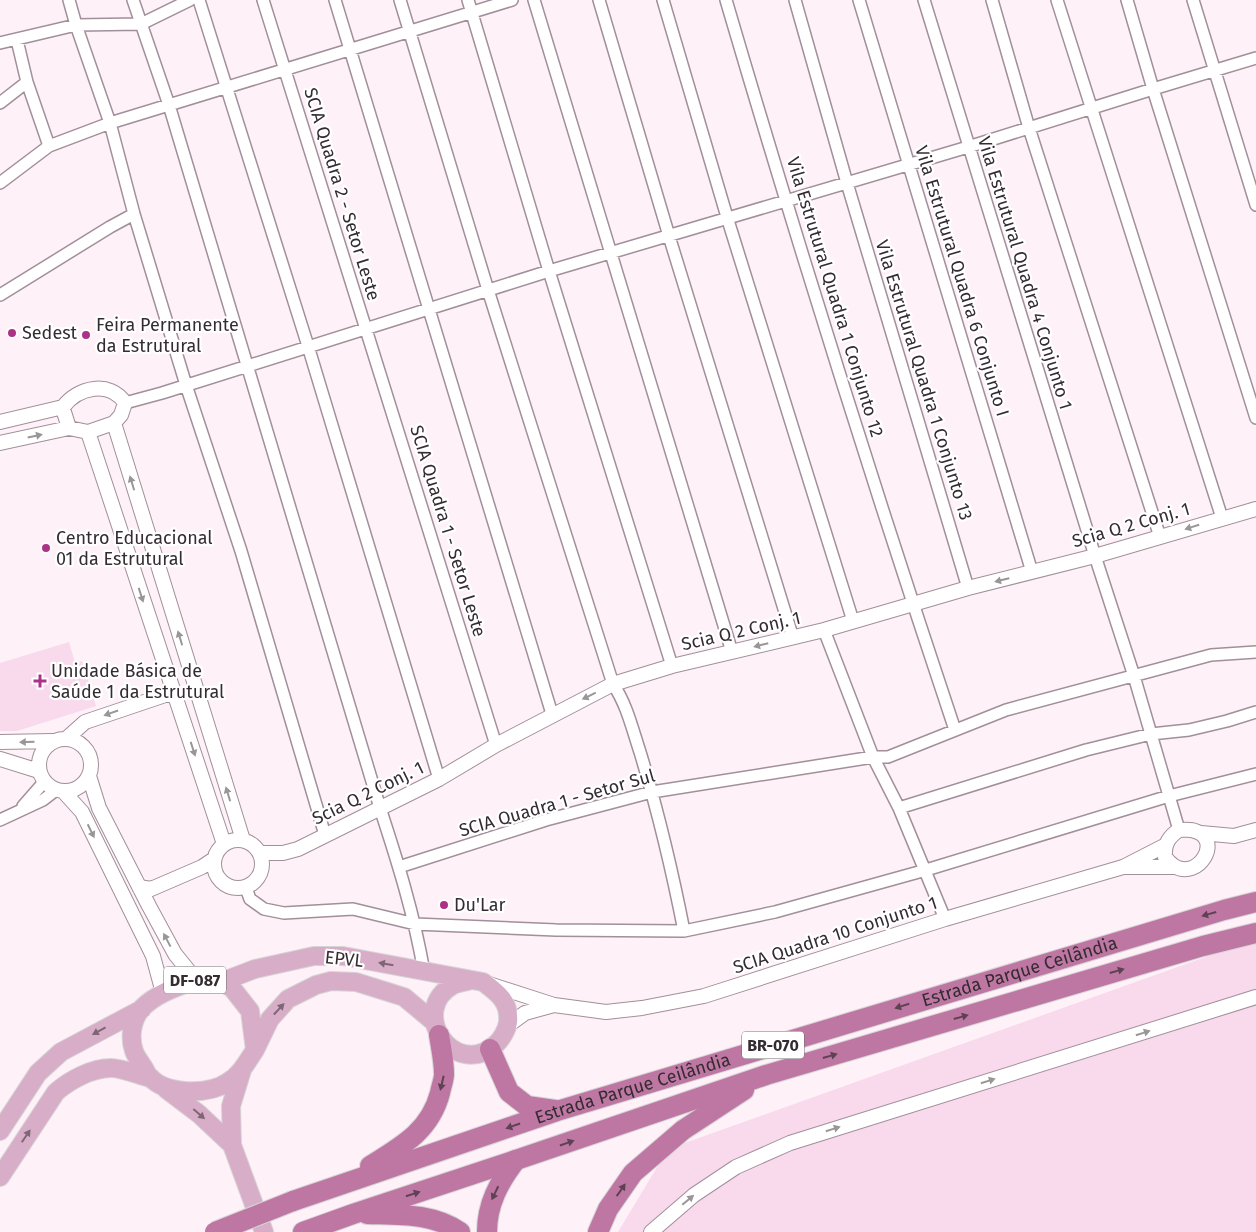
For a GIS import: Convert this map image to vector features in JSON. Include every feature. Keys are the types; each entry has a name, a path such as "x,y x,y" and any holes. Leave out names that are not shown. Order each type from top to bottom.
{"highway":[{"name":"Estrada Parque Ceilândia","path":"215,1232 293,1201 557,1111 1010,973 1256,902"},
{"name":"Estrada Parque Ceilândia","path":"310,1229 766,1074 1202,946 1256,933"},
{"path":"339,1185 394,1152 425,1126 436,1107 444,1077 444,1063 436,1028"},
{"path":"490,1050 509,1092 527,1106 557,1111"},
{"path":"598,1232 608,1209 633,1173 683,1130 766,1074"},
{"path":"487,1232 491,1201 502,1178 516,1160"},
{"path":"353,1214 408,1215 430,1218 450,1225 460,1232"}],"main road":[{"name":"EPVL","path":"221,982 255,969 314,956 342,956 476,982"},
{"name":"DF-087","path":"157,1082 195,1092 213,1090 229,1082 242,1070 255,1050 250,1011 232,988 221,982 196,980 164,993 142,1008 134,1021 132,1036 134,1052 157,1082 200,1114 232,1145"},
{"name":"EPVL","path":"255,1050 270,1019 288,999 316,985 332,981 356,982 404,997 436,1028"},
{"path":"476,982 501,995 508,1015 507,1026 498,1043 490,1050 476,1054 461,1053 448,1047 436,1028 436,1007 443,994 454,985 476,982"},
{"path":"0,1131 38,1072 61,1052 142,1008"},
{"path":"0,1177 56,1092 66,1083 94,1071 111,1068 157,1082"},
{"name":"DF-087","path":"242,1070 231,1106 232,1145 264,1232"}],"street":[{"path":"69,0 110,123 134,214 186,385 240,551 326,835"},
{"path":"133,0 169,105 399,867 415,924 424,972"},
{"path":"0,44 76,25 141,24 190,0"},
{"path":"199,0 308,346 438,779"},
{"name":"SCIA Quadra 2 - Setor Leste","path":"263,0 366,328"},
{"path":"335,0 552,714"},
{"path":"400,0 488,290 613,684 623,699 652,792 668,852 684,931"},
{"path":"468,0 548,271 672,666"},
{"path":"0,183 49,146 110,123 512,0"},
{"path":"534,0 732,652"},
{"path":"599,0 669,236 793,638"},
{"path":"663,0 727,217 853,621"},
{"name":"Vila Estrutural Quadra 1 Conjunto 12","path":"726,0 785,200 913,604 955,730"},
{"name":"Vila Estrutural Quadra 1 Conjunto 13","path":"795,0 968,588"},
{"name":"Vila Estrutural Quadra 6 Conjunto I","path":"859,0 1032,572"},
{"name":"Vila Estrutural Quadra 4 Conjunto 1","path":"924,0 1094,556 1134,676 1179,830"},
{"path":"992,0 1029,128 1160,537"},
{"path":"1057,0 1222,518"},
{"path":"1127,0 1256,418"},
{"path":"1194,0 1256,205"},
{"path":"17,40 27,82 49,146"},
{"path":"125,403 429,310 610,252 968,147 1256,58"},
{"path":"0,103 27,82"},
{"path":"0,295 134,214"},
{"name":"SCIA Quadra 1 - Setor Leste","path":"366,328 496,744"},
{"path":"0,422 63,407 68,400 88,390 99,388 109,389 119,394 125,403 122,415 114,423 88,432 69,428 0,444"},
{"path":"63,407 69,428"},
{"path":"114,423 243,840"},
{"path":"88,432 224,844 214,866 204,874 153,895 149,906"},
{"name":"Scia Q 2 Conj. 1","path":"260,853 298,849 438,779 496,744 613,684 672,666 824,630 968,588 1094,556 1256,509"},
{"path":"824,630 874,757 899,808 945,919"},
{"name":"SCIA Quadra 1 - Setor Sul","path":"399,867 546,820 652,792 874,757 888,757 1006,710 1211,655 1256,652"},
{"path":"164,993 153,956 82,812 51,784 39,759 44,749 85,722 174,692"},
{"path":"899,808 1086,750 1151,734 1188,730 1256,712"},
{"path":"0,742 73,740 88,752 91,764 89,776 99,808 175,954 196,980"},
{"path":"0,759 51,784 74,790 83,784 89,776"},
{"path":"246,888 250,898 264,909 284,913 353,909 415,924 556,930 684,931 775,912 926,870 1169,796 1256,774"},
{"path":"0,820 20,810 51,784"},
{"path":"1207,854 1207,842 1201,834 1194,830 1179,830 1173,834 1164,846 1165,858 1174,867 1190,869 1203,861 1207,854 1234,836 1256,830"},
{"path":"1201,834 1234,836"},
{"path":"214,866 226,886 233,889 246,888 260,877 263,859 256,847 243,840 224,844"},
{"name":"SCIA Quadra 10 Conjunto 1","path":"476,982 554,1005 606,1012 642,1008 704,996 945,919 1122,867 1164,846"},
{"path":"139,887 150,888 202,867 214,866"},
{"name":"SCIA Quadra 10 Conjunto 1","path":"1122,867 1174,867"},
{"path":"651,1232 694,1195 736,1167 790,1143 1256,997"},
{"name":"SCIA Quadra 10 Conjunto 1","path":"507,1026 525,1013 554,1005"}],"shaded area":[{"name":"Unidade Básica de Saúde 1 da Estrutural","path":"69,642 75,663 82,661 96,706 17,731 0,731 0,663"},
{"path":"1256,939 1256,1232 618,1232 668,1149"}],"place":[{"name":"Sedest","path":"12,333"},
{"name":"Feira Permanente da Estrutural","path":"86,335"},
{"name":"Centro Educacional 01 da Estrutural","path":"46,548"},
{"name":"Unidade Básica de Saúde 1 da Estrutural","path":"40,681"},
{"name":"Du'Lar","path":"444,905"}]}
